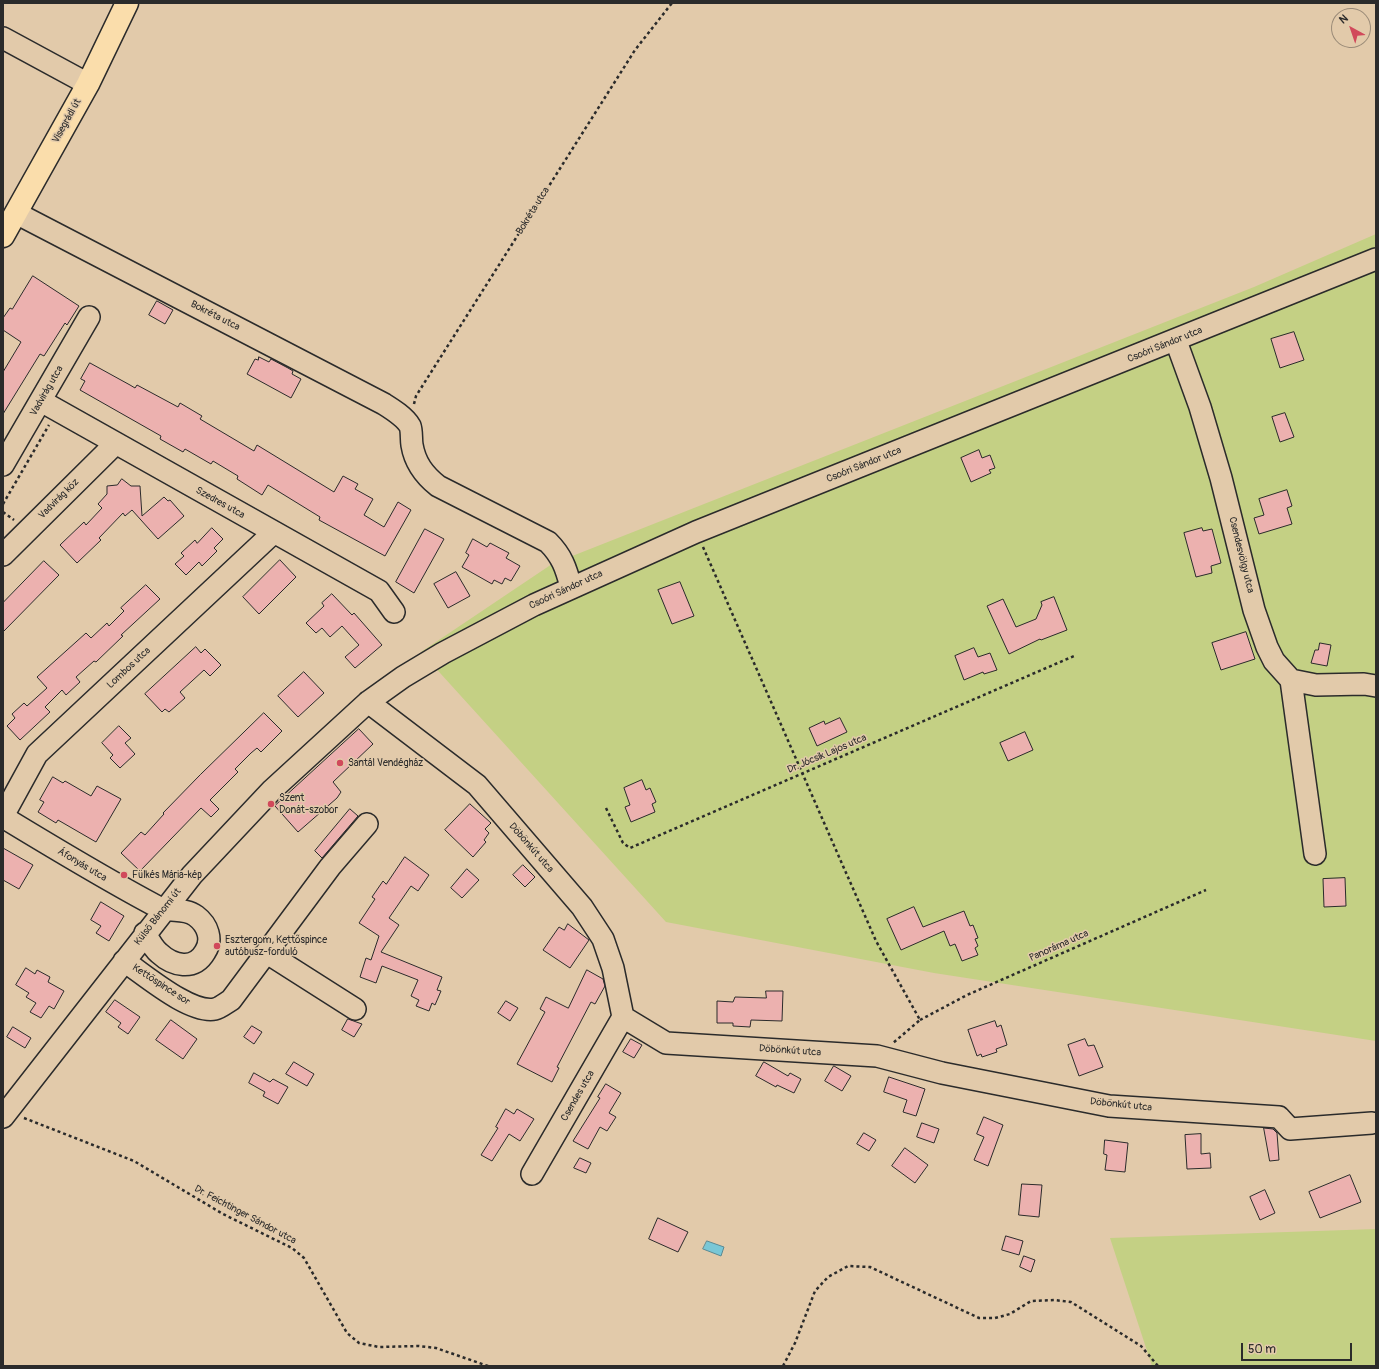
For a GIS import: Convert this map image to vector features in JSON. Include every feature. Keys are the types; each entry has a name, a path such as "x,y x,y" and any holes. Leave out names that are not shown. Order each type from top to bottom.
{"main road":[{"name":"Visegrádi út","path":"3,236 88,84 127,3"}],"street":[{"path":"3,38 88,84"},
{"name":"Bokréta utca","path":"16,213 384,404 399,414 410,426"},
{"name":"Csoóri Sándor utca","path":"368,702 403,677 443,653 534,605 571,587 696,532 1376,260"},
{"name":"Vadvirág utca","path":"3,464 49,406 89,317"},
{"name":"Csendesvölgy utca","path":"1176,341 1200,407 1221,478 1254,610 1267,647 1274,661 1291,680"},
{"name":"Szedres utca","path":"49,406 273,533 379,591 394,612"},
{"path":"410,426 416,458 421,470 428,478 438,486 548,542 558,552 566,566 571,587"},
{"name":"Vadvirág köz","path":"3,555 115,444"},
{"name":"Lombos utca","path":"3,817 37,754 273,533"},
{"path":"1315,854 1291,680 1316,685 1364,684 1376,686"},
{"name":"Külső Bánomi út","path":"5,1114 145,933 192,875 272,790 368,702"},
{"name":"Döbönkút utca","path":"368,702 477,785 582,907 603,939 613,968 623,1017 666,1043 877,1056 942,1073 1109,1106 1279,1117 1290,1128 1372,1123"},
{"name":"Áfonyás utca","path":"3,817 118,886 163,910"},
{"name":"Kettőspince sor","path":"124,961 187,1004 202,1010 216,1009 231,1000 330,867 367,824"},
{"path":"145,933 158,952 171,962 182,966 193,964 202,957 209,946 209,934 203,924 195,915 184,911 163,910"},
{"path":"267,953 355,1009"},
{"name":"Csendes utca","path":"532,1174 623,1017"}],"path":[{"name":"Bokréta utca","path":"410,426 416,396 635,50 672,3"},
{"path":"3,504 49,406"},
{"path":"696,532 876,941 920,1020"},
{"name":"Dr. Jócsik Lajos utca","path":"606,808 623,843 630,848 1074,656"},
{"name":"Panoráma utca","path":"877,1056 920,1020 967,995 1206,890"},
{"name":"Dr. Feichtinger Sándor utca","path":"5,1114 134,1161 224,1214 292,1248 304,1258 346,1333 359,1343 379,1347 419,1346 436,1348 488,1366"},
{"path":"783,1366 795,1343 815,1291 828,1277 848,1266 870,1267 979,1318 995,1318 1010,1314 1031,1301 1054,1300 1071,1302 1141,1346 1158,1366"}],"green space":[{"path":"1376,234 1376,1041 934,973 666,922 421,652 552,564 1254,287"},
{"path":"1376,1229 1376,1366 1152,1366 1110,1238"}],"water":[{"path":"707,1241 724,1247 721,1256 703,1249"}],"building":[{"path":"33,276 79,306 67,325 65,323 44,356 40,354 3,414 3,372 21,342 3,330 3,318 10,308 12,309"},
{"path":"157,301 173,310 165,324 149,315"},
{"path":"1294,332 1304,360 1280,368 1271,339"},
{"path":"259,357 269,362 271,359 293,371 292,374 301,379 291,398 247,374 255,359 258,360"},
{"path":"90,363 135,388 137,385 178,407 180,403 202,416 200,419 254,451 257,445 334,492 343,476 358,484 355,489 373,499 364,515 384,527 398,502 411,510 385,556 319,520 320,517 268,485 262,495 237,479 238,476 213,461 211,464 185,449 183,452 160,439 161,436 80,390 85,381 81,379"},
{"path":"1285,413 1294,437 1280,442 1272,417"},
{"path":"979,450 982,458 990,455 995,468 989,470 991,473 971,482 961,458"},
{"path":"122,479 131,486 140,486 142,516 164,497 168,501 170,500 184,516 158,539 132,510 125,516 123,513 99,538 101,540 77,563 60,545 84,522 86,525 102,508 98,504 107,494 107,486 117,485"},
{"path":"1287,490 1292,506 1287,508 1292,524 1259,534 1254,518 1264,515 1259,499"},
{"path":"212,528 223,539 214,548 217,551 202,566 199,562 186,575 175,564 184,556 181,553 195,540 197,543"},
{"path":"1202,528 1203,531 1212,529 1221,563 1211,566 1212,573 1196,577 1184,533"},
{"path":"425,529 444,539 414,593 396,582"},
{"path":"473,539 487,547 490,543 509,553 506,558 520,566 511,581 505,578 502,584 494,580 492,584 462,567 469,555 466,553"},
{"path":"280,560 296,577 259,614 243,597"},
{"path":"44,561 59,575 3,632 3,603"},
{"path":"456,572 470,596 448,608 434,584"},
{"path":"680,582 694,616 672,624 658,590"},
{"path":"146,585 160,599 121,635 123,636 96,662 94,661 76,677 80,682 66,695 62,690 45,707 50,712 20,740 7,726 15,718 12,714 24,703 27,706 47,688 37,677 86,633 91,638 107,623 109,626 124,611 121,608"},
{"path":"332,594 352,615 354,613 382,645 355,668 345,657 359,645 342,626 330,637 322,628 316,633 306,623 324,606 322,603"},
{"path":"1054,597 1067,630 1041,640 1040,639 1009,654 987,606 1003,599 1016,627 1036,619 1042,605 1041,602"},
{"path":"1246,632 1255,659 1221,670 1212,643"},
{"path":"1320,643 1331,645 1327,666 1311,663 1315,650 1318,650"},
{"path":"196,647 201,653 205,649 221,665 210,676 204,670 180,692 185,698 169,712 165,709 162,712 145,694"},
{"path":"974,648 978,657 990,653 997,670 984,674 983,672 964,680 955,656"},
{"path":"304,672 324,693 298,717 278,696"},
{"path":"264,713 282,731 261,752 257,748 235,769 238,772 210,800 219,809 211,817 201,808 140,871 121,853 141,832 145,835 164,814 163,813 200,775"},
{"path":"840,718 847,732 817,746 809,728 824,721 825,724"},
{"path":"119,726 131,738 125,743 135,754 120,768 110,758 113,755 102,743"},
{"path":"359,729 373,744 333,782 341,792 337,798 298,832 275,806"},
{"path":"1025,732 1033,750 1008,761 1000,743"},
{"path":"53,777 63,783 65,781 91,796 97,786 121,799 96,842 58,820 56,823 38,812 44,802 40,800"},
{"path":"642,780 646,790 650,788 656,802 652,804 655,812 631,822 625,807 630,805 624,788"},
{"path":"470,804 491,823 485,829 489,833 484,840 486,842 473,857 445,830"},
{"path":"350,809 358,816 322,858 315,851"},
{"path":"3,848 33,865 19,889 3,880"},
{"path":"405,857 429,875 418,891 411,886 389,918 399,925 381,952 442,977 437,990 441,991 435,1005 432,1003 429,1011 416,1006 419,1000 411,996 418,980 382,966 376,983 360,977 366,958 371,960 379,936 359,923 375,899 372,897 383,881 386,884"},
{"path":"523,865 535,877 525,887 513,875"},
{"path":"467,869 479,880 462,898 451,888"},
{"path":"1345,878 1346,906 1324,907 1323,879"},
{"path":"101,902 124,916 109,941 96,933 101,926 91,920"},
{"path":"914,907 923,927 964,911 970,926 973,925 978,938 975,939 978,946 975,948 978,955 962,961 955,944 950,946 944,931 901,950 887,919"},
{"path":"568,924 589,940 570,968 543,950 559,927 564,930"},
{"path":"26,968 35,974 37,970 50,977 48,982 64,991 54,1009 49,1006 41,1018 30,1012 36,1003 26,997 29,993 16,985"},
{"path":"587,970 603,979 605,986 595,1004 591,1002 557,1067 559,1068 552,1082 517,1064 545,1012 540,1009 546,997 568,1008"},
{"path":"766,991 783,991 782,1021 751,1020 750,1027 733,1026 733,1023 717,1023 717,1001 733,1002 735,997 766,998"},
{"path":"115,1000 140,1017 128,1034 118,1027 121,1023 106,1012"},
{"path":"506,1001 518,1008 510,1021 498,1013"},
{"path":"348,1019 362,1024 354,1037 342,1030"},
{"path":"171,1020 197,1039 183,1059 156,1040"},
{"path":"995,1021 997,1027 1001,1025 1007,1045 996,1049 997,1052 982,1057 981,1054 977,1056 968,1030"},
{"path":"252,1026 262,1032 254,1044 244,1037"},
{"path":"13,1027 31,1038 25,1048 7,1037"},
{"path":"631,1039 642,1045 634,1058 623,1052"},
{"path":"1085,1039 1088,1046 1094,1045 1103,1067 1079,1076 1068,1045"},
{"path":"294,1062 314,1074 307,1086 286,1074"},
{"path":"764,1062 788,1076 790,1073 801,1079 794,1093 777,1085 776,1087 756,1076"},
{"path":"834,1066 851,1076 842,1091 825,1081"},
{"path":"254,1073 270,1082 273,1079 288,1087 278,1104 263,1096 265,1092 249,1083"},
{"path":"889,1077 925,1089 916,1116 903,1112 907,1100 884,1092"},
{"path":"606,1084 621,1093 609,1113 616,1117 607,1131 600,1127 588,1149 573,1141 600,1098 598,1097"},
{"path":"506,1109 514,1114 517,1109 534,1119 520,1141 509,1134 492,1161 481,1155 498,1128 496,1127"},
{"path":"984,1117 1003,1125 988,1166 974,1160 984,1137 977,1134"},
{"path":"922,1123 939,1129 934,1143 917,1137"},
{"path":"1264,1128 1273,1129 1277,1133 1279,1160 1270,1161"},
{"path":"864,1133 876,1140 869,1151 857,1144"},
{"path":"1201,1134 1201,1154 1210,1153 1211,1168 1187,1169 1185,1135"},
{"path":"1105,1140 1128,1143 1125,1172 1105,1170 1107,1155 1104,1154"},
{"path":"905,1148 928,1165 915,1183 892,1166"},
{"path":"580,1158 591,1163 586,1173 574,1168"},
{"path":"1350,1175 1361,1202 1320,1218 1309,1192"},
{"path":"1022,1184 1042,1185 1039,1217 1019,1215"},
{"path":"1265,1190 1275,1213 1260,1220 1250,1197"},
{"path":"658,1218 688,1232 678,1252 649,1239"},
{"path":"1006,1236 1023,1241 1019,1255 1002,1250"},
{"path":"1024,1256 1035,1260 1031,1272 1020,1267"}],"place":[{"name":"Santál Vendégház","path":"340,763"},
{"name":"Szent Donát-szobor","path":"271,804"},
{"name":"Fülkés Mária-kép","path":"124,875"},
{"name":"Esztergom, Kettőspince autóbusz-forduló","path":"217,946"}]}
